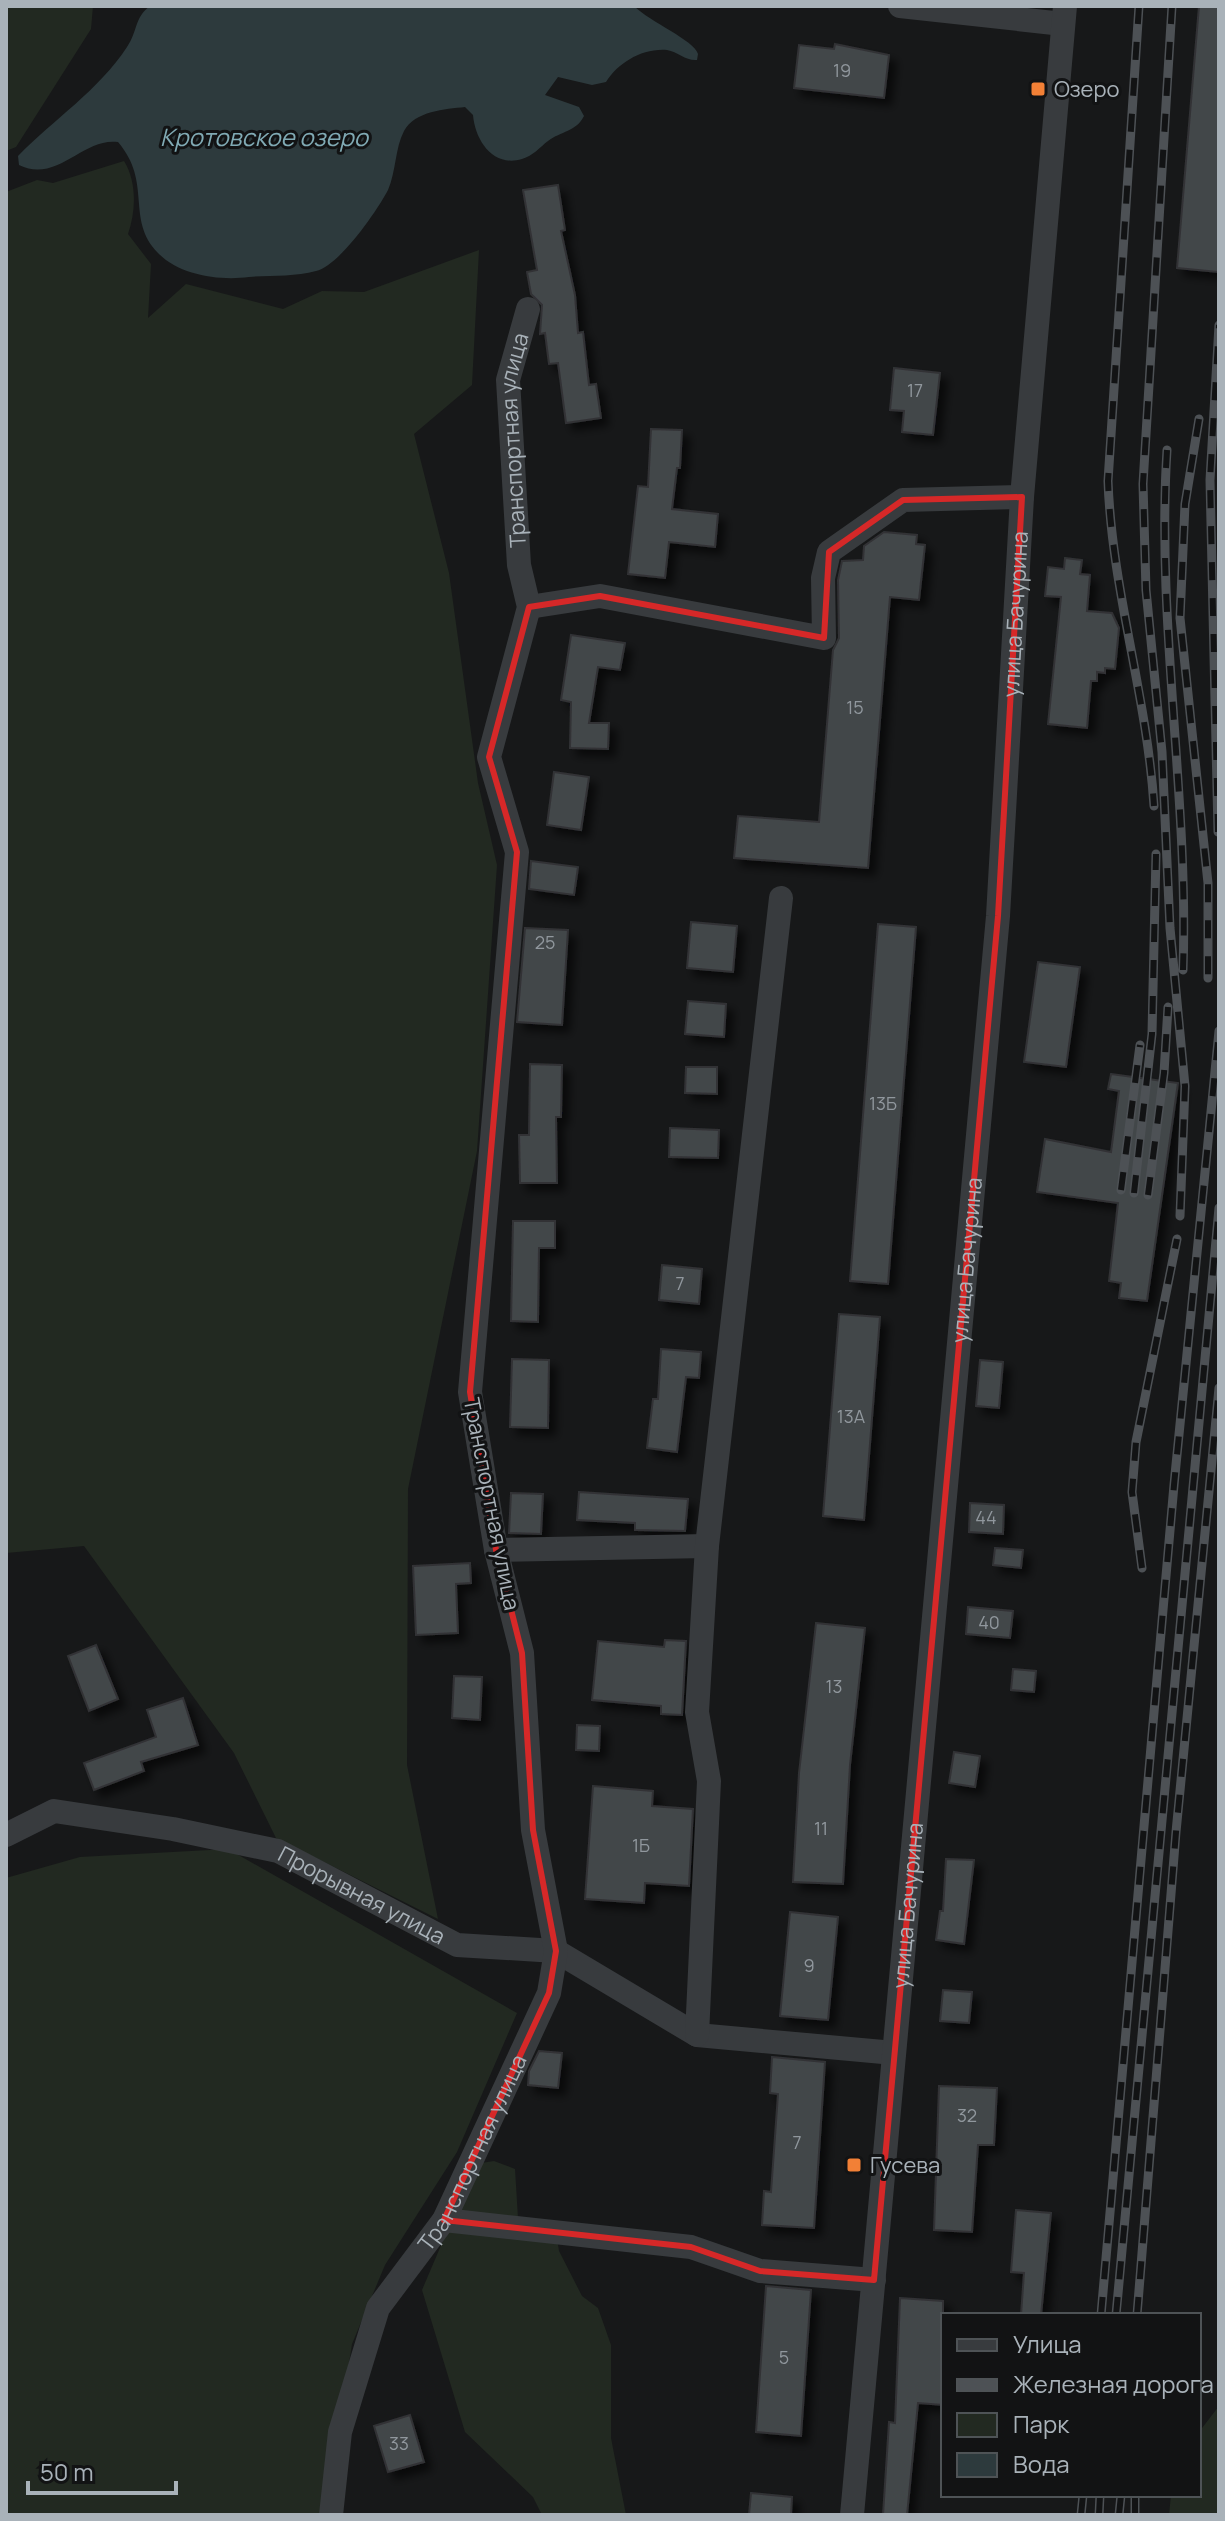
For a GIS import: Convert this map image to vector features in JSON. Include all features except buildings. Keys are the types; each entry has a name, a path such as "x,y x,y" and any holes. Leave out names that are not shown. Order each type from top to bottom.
{"street":[{"path":"900,6 1064,15"},
{"name":"улица Бачурина","path":"852,2515 998,916 1022,497 1064,15"},
{"name":"Транспортная улица","path":"331,2515 340,2432 378,2308 444,2220 549,1993 556,1951 533,1830 522,1653 496,1550 470,1392 517,852 489,757 529,607 519,565 508,380 528,309"},
{"path":"529,607 600,596 824,638 823,578 829,552 903,500 1022,497"},
{"path":"697,2035 709,1781 697,1712 707,1546 781,898"},
{"path":"496,1550 707,1546"},
{"name":"Прорывная улица","path":"6,1835 54,1811 278,1851 457,1945 556,1951 697,2035 894,2053"},
{"path":"444,2220 691,2247 760,2271 874,2280"}],"highlighted area":[{"path":"1022,497 998,916 874,2280 760,2271 691,2247 444,2220 549,1993 556,1951 533,1830 522,1653 496,1550 470,1392 517,852 489,757 529,607 600,596 824,638 829,552 903,500"}],"green space":[{"path":"6,6 93,6 91,29 16,147 6,151"},
{"path":"124,161 134,197 128,234 151,264 148,318 186,284 283,309 322,291 364,292 479,250 472,385 414,434 449,573 478,783 497,865 477,1151 408,1489 407,1765 438,1919 276,1838 234,1753 84,1546 6,1553 6,192 37,180 53,183"},
{"path":"228,1849 517,2013 457,2152 385,2265 352,2344 325,2515 6,2515 6,1878 80,1857"},
{"path":"494,2161 515,2169 518,2218 456,2214 481,2163"},
{"path":"448,2229 557,2239 559,2251 582,2296 598,2308 611,2345 611,2438 626,2515 542,2515 533,2497 465,2432 422,2290"},
{"path":"1219,2406 1219,2515 1169,2515 1171,2497 1201,2497 1201,2429"}],"water":[{"name":"Кротовское озеро","path":"150,6 634,6 689,43 698,54 697,60 693,60 667,50 649,51 624,63 606,82 592,85 558,77 545,95 579,107 584,116 573,128 522,159 502,159 487,150 477,134 473,115 465,107 423,115 404,131 391,183 383,199 346,249 325,267 300,274 213,277 177,267 158,253 148,240 140,214 134,172 118,142 93,146 46,169 19,165 18,156 116,63 141,15"}],"railway":[{"path":"1139,6 1108,481 1116,563 1144,724 1154,806"},
{"path":"1172,6 1143,484 1146,590 1162,752 1170,928 1185,1086 1180,1216"},
{"path":"1218,832 1210,480 1219,325"},
{"path":"1199,419 1185,504 1180,618 1208,883 1208,978"},
{"path":"1167,450 1166,580 1184,905 1183,970"},
{"path":"1134,1193 1152,1034 1156,854"},
{"path":"1148,1195 1164,1073 1168,1007"},
{"path":"1101,2313 1174,1485 1219,1031"},
{"path":"1121,1190 1140,1045"},
{"path":"1116,2313 1219,1208"},
{"path":"1142,1568 1132,1492 1136,1442 1177,1239"},
{"path":"1137,2313 1176,1832 1219,1388"},
{"path":"1081,2515 1083,2497"},
{"path":"1099,2515 1100,2497"},
{"path":"1119,2515 1121,2497"},
{"path":"1135,2497 1135,2515"}],"place":[{"name":"Озеро","path":"1038,89"},
{"name":"Гусева","path":"854,2165"}]}
